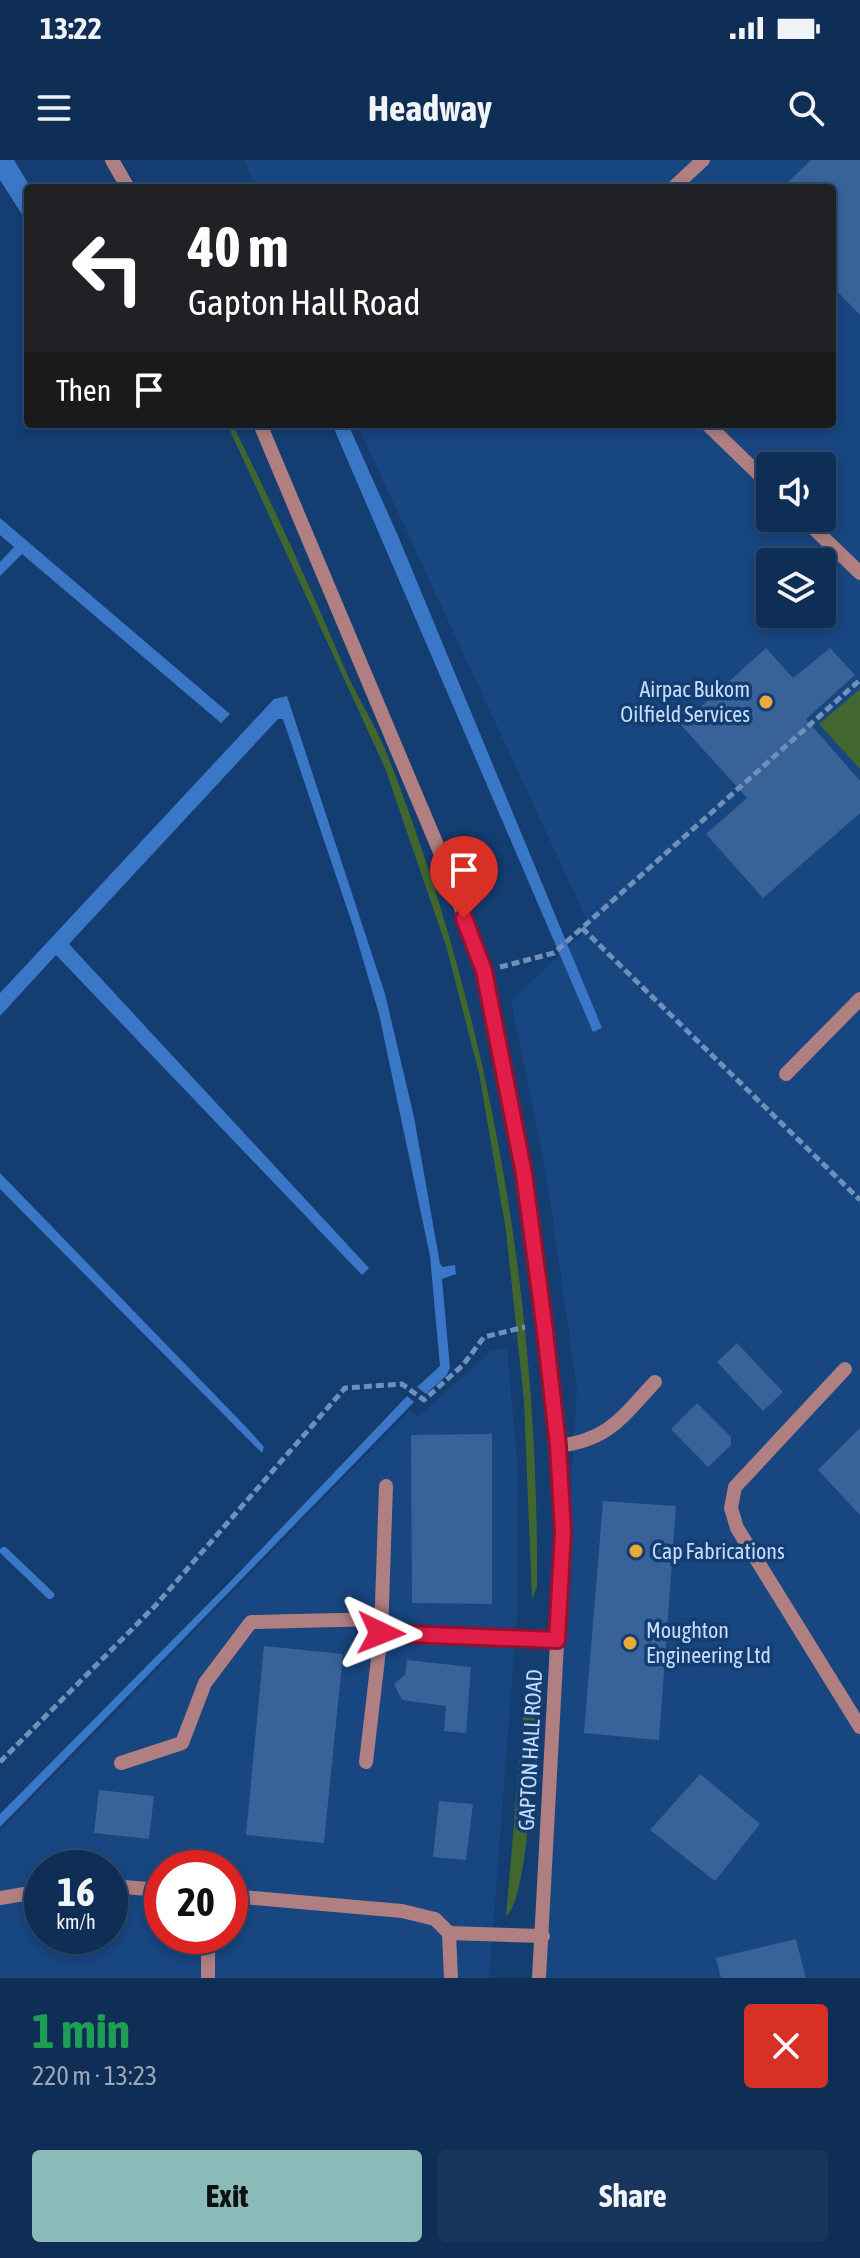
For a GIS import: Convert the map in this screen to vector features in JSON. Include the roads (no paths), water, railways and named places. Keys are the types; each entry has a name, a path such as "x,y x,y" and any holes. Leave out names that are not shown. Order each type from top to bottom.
{"street":[{"path":"112,160 126,184"},
{"path":"677,184 703,160"},
{"name":"GAPTON HALL ROAD","path":"262,428 445,864 484,971 524,1174 558,1446 563,1532 539,1978"},
{"path":"711,428 756,471"},
{"path":"818,532 860,573"},
{"path":"786,1074 860,999"},
{"path":"845,1369 735,1487 731,1508 737,1528 860,1727"},
{"path":"558,1446 586,1443 613,1427 655,1382"},
{"path":"366,1762 381,1626 386,1486"},
{"path":"121,1763 182,1743 205,1683 251,1622 381,1626 557,1640"},
{"path":"0,1898 24,1894"},
{"path":"248,1898 402,1911 435,1919 449,1933 451,1978"},
{"path":"449,1933 543,1936"},
{"path":"208,1954 208,1978"}],"waterway":[{"path":"4,1551 50,1595"}],"place":[{"name":"Airpac Bukom Oilfield Services","path":"766,702"},
{"name":"Cap Fabrications","path":"636,1551"},
{"name":"Moughton Engineering Ltd","path":"630,1643"}]}
